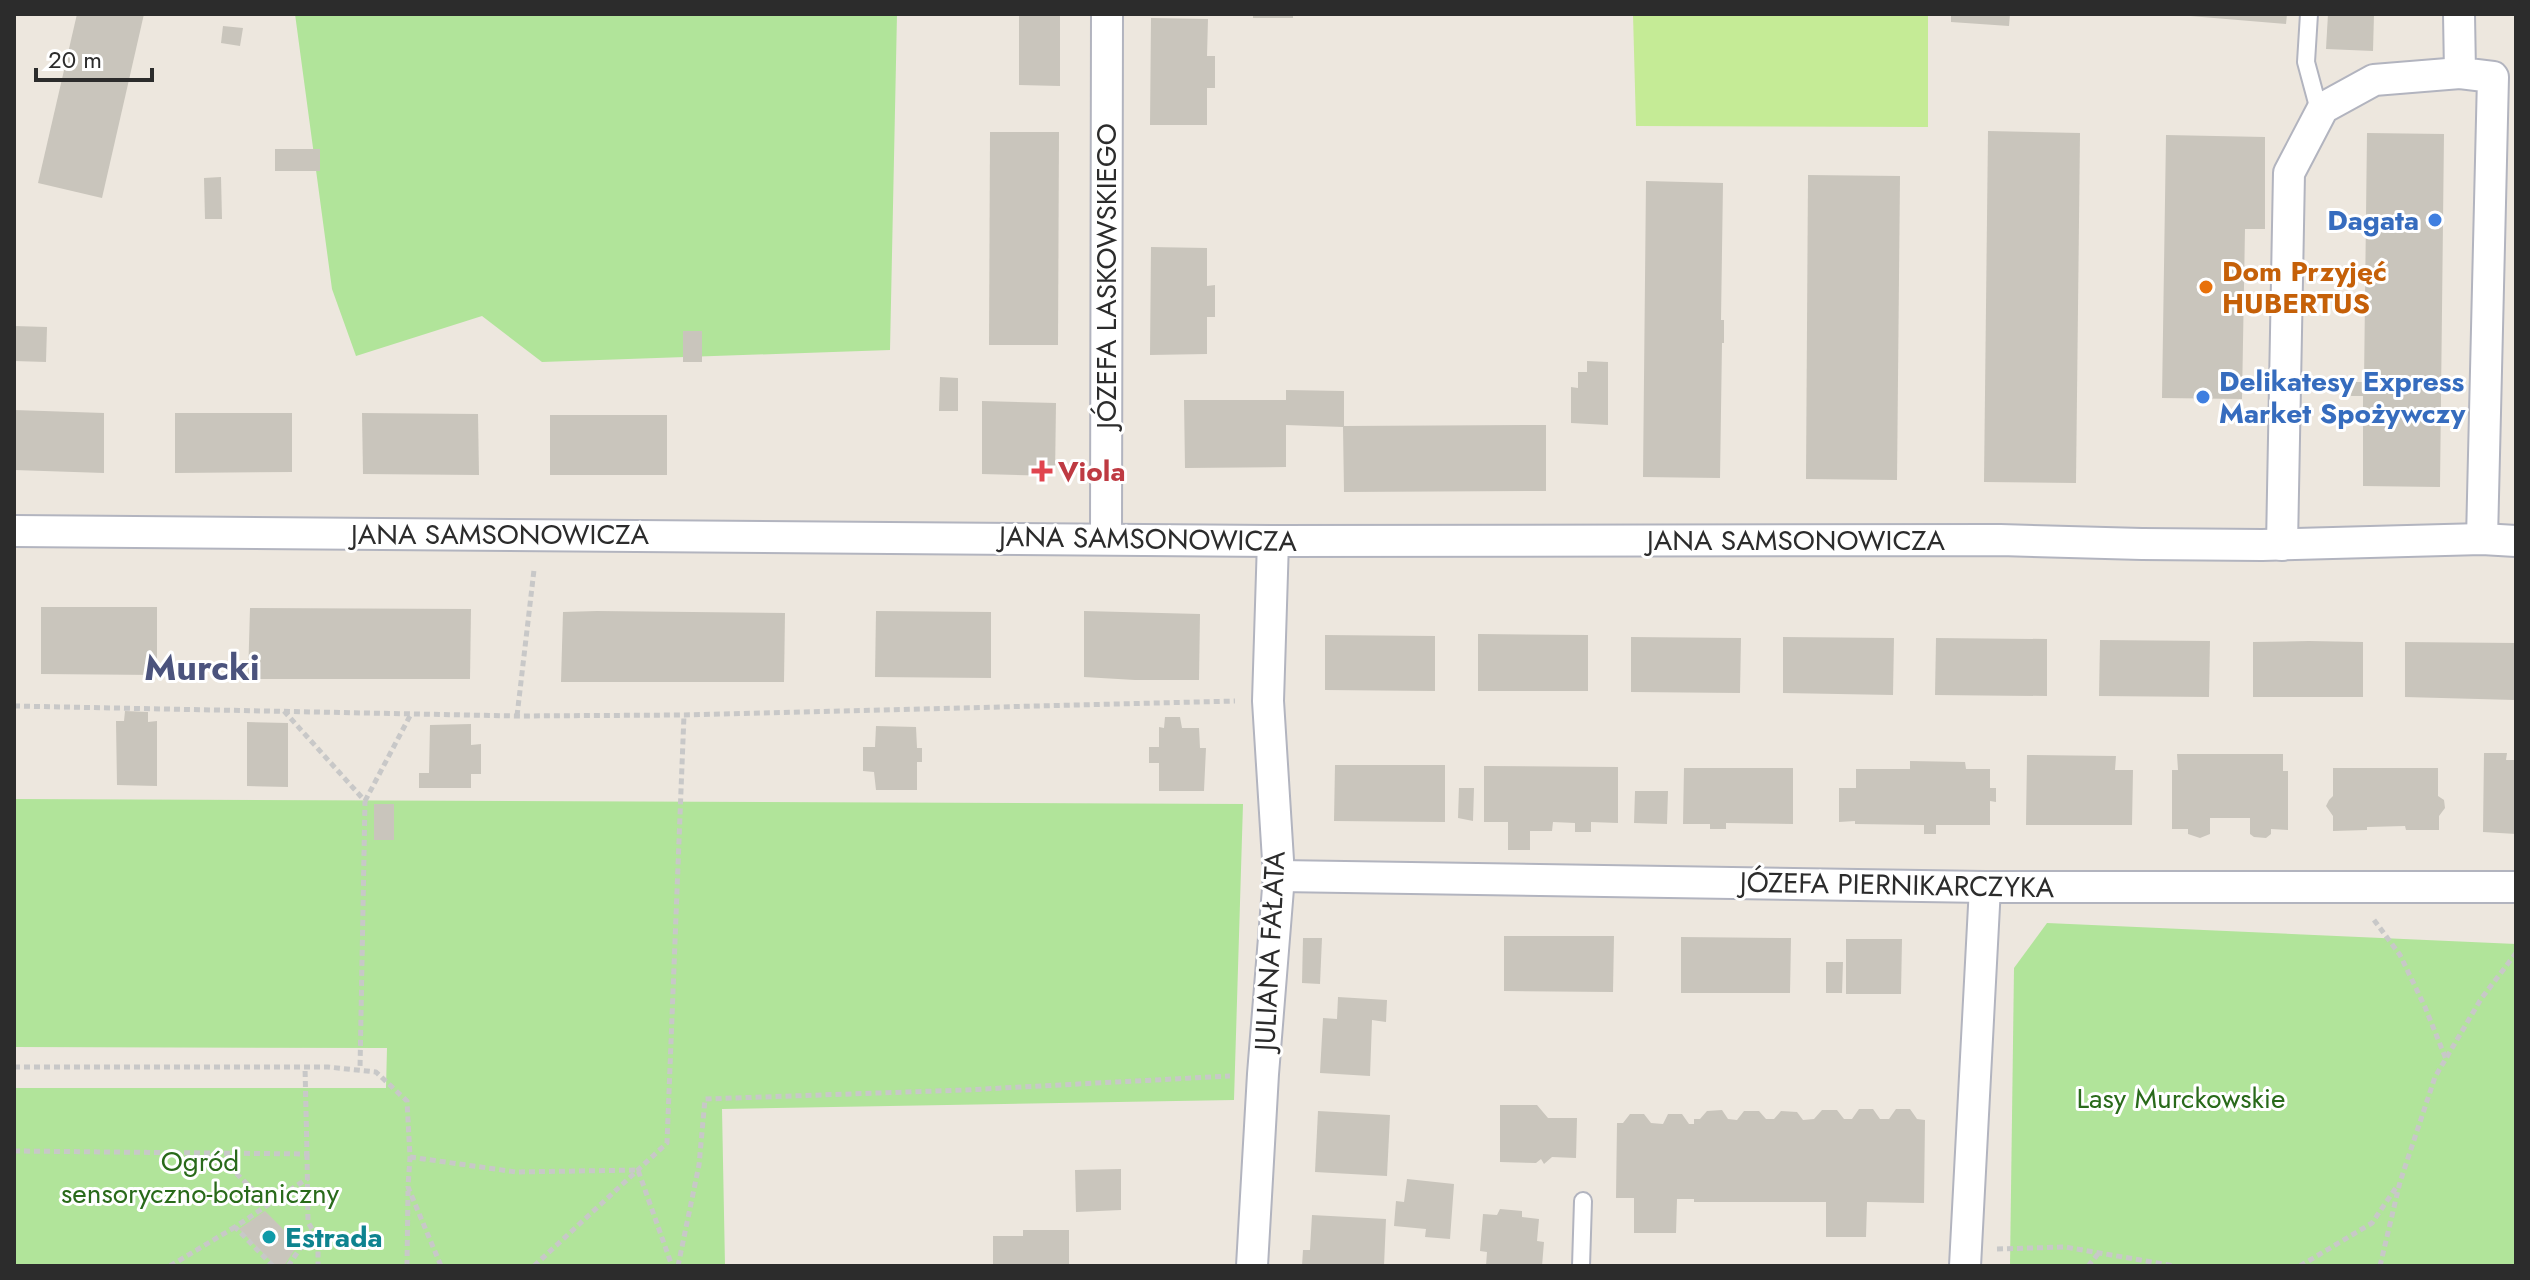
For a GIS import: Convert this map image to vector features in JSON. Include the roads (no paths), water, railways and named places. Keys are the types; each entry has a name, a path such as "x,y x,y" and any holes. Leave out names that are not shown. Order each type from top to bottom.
{"street":[{"name":"JÓZEFA LASKOWSKIEGO","path":"1106,538 1107,14"},
{"path":"2459,14 2460,73"},
{"path":"2282,545 2289,173 2323,108 2374,80 2460,73 2493,77 2482,539"},
{"name":"JANA SAMSONOWICZA","path":"14,531 1273,541 2000,540 2282,545 2482,539 2516,541"},
{"name":"JULIANA FAŁATA","path":"1252,1266 1279,876 1268,701 1273,541"},
{"name":"JÓZEFA PIERNIKARCZYKA","path":"1279,876 1985,887 2516,887"},
{"path":"1965,1258 1985,887"}],"lane":[{"path":"2309,14 2306,62 2320,114"},
{"path":"1581,1266 1583,1201"}],"place":[{"name":"Dagata","path":"2435,220"},
{"name":"Dom Przyjęć HUBERTUS","path":"2206,287"},
{"name":"Delikatesy Express Market Spożywczy","path":"2203,397"},
{"name":"Viola","path":"1042,471"},
{"name":"Estrada","path":"269,1237"}],"district":[{"name":"Murcki","path":"202,667"}],"park label":[{"name":"Lasy Murckowskie","path":"2181,1098"},
{"name":"Ogród sensoryczno-botaniczny","path":"200,1177"}]}
